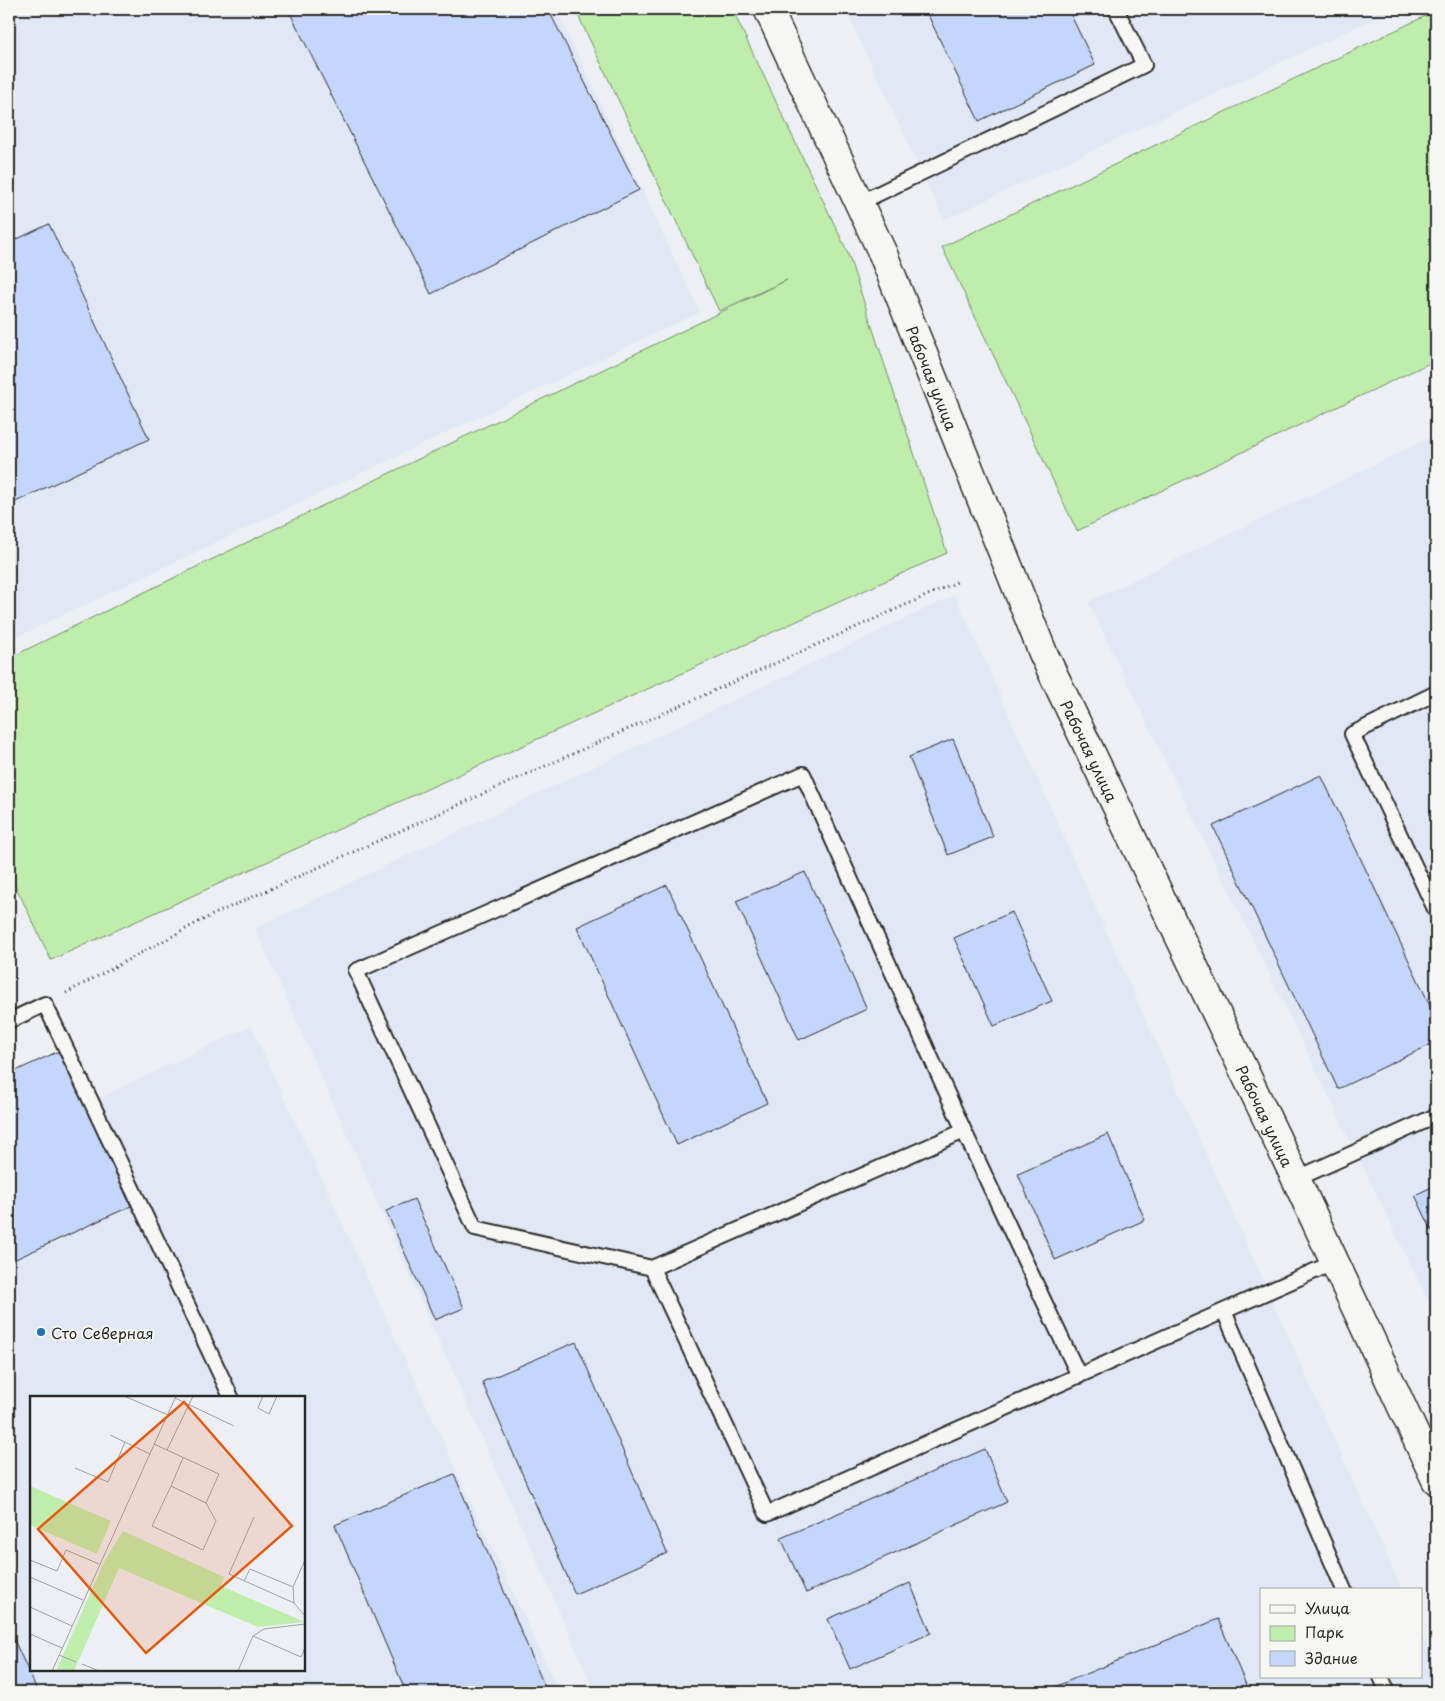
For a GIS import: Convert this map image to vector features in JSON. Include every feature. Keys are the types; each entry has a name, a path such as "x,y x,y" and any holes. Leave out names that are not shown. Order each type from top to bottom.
{"main road":[{"name":"Рабочая улица","path":"768,9 882,254 1043,653 1296,1179 1436,1480"}],"lane":[{"path":"859,203 1144,65 1116,9"},
{"path":"1436,693 1352,734 1436,911"},
{"path":"964,1131 652,1268 475,1228 356,971 803,774 964,1131 1079,1376"},
{"path":"9,1021 46,1004 231,1396"},
{"path":"1296,1179 1436,1116"},
{"path":"652,1268 767,1514 1335,1262"},
{"path":"1224,1311 1343,1588"},
{"path":"1381,1678 1388,1692"}],"path":[{"path":"46,1004 210,916 957,582"}],"shaded area":[{"path":"9,9 556,9 700,312 9,641"},
{"path":"845,9 1395,9 944,220"},
{"path":"1436,435 1436,1317 1088,602"},
{"path":"955,595 1401,1588 1260,1588 1260,1678 1422,1678 1422,1635 1436,1666 1436,1692 595,1692 255,928"},
{"path":"251,1026 559,1692 9,1692 9,1140"}],"green space":[{"path":"575,9 732,9 847,251 947,553 51,960 15,885 9,888 9,658 787,280 719,311"},
{"path":"1436,11 1436,360 1077,531 942,247"}],"building":[{"path":"288,9 548,9 639,190 431,294"},
{"path":"925,9 1068,9 1095,65 979,121"},
{"path":"49,224 149,439 9,505 9,243"},
{"path":"953,739 993,837 948,855 909,757"},
{"path":"1321,775 1436,1018 1436,1042 1338,1089 1213,826"},
{"path":"805,872 867,1009 799,1040 736,901"},
{"path":"667,885 767,1103 677,1145 577,927"},
{"path":"1012,912 1052,1001 994,1026 954,938"},
{"path":"59,1051 131,1206 9,1262 9,1074"},
{"path":"1108,1134 1145,1220 1055,1260 1018,1174"},
{"path":"1436,1185 1436,1239 1415,1195"},
{"path":"414,1199 464,1308 435,1320 386,1211"},
{"path":"576,1342 667,1553 575,1594 482,1382"},
{"path":"985,1449 1007,1502 806,1593 781,1538"},
{"path":"454,1474 547,1692 406,1692 335,1525"},
{"path":"910,1583 931,1633 850,1669 828,1619"},
{"path":"1218,1619 1249,1692 1042,1692"},
{"path":"9,1629 38,1692 9,1692"}],"place":[{"name":"Сто Северная","path":"41,1332"}]}
